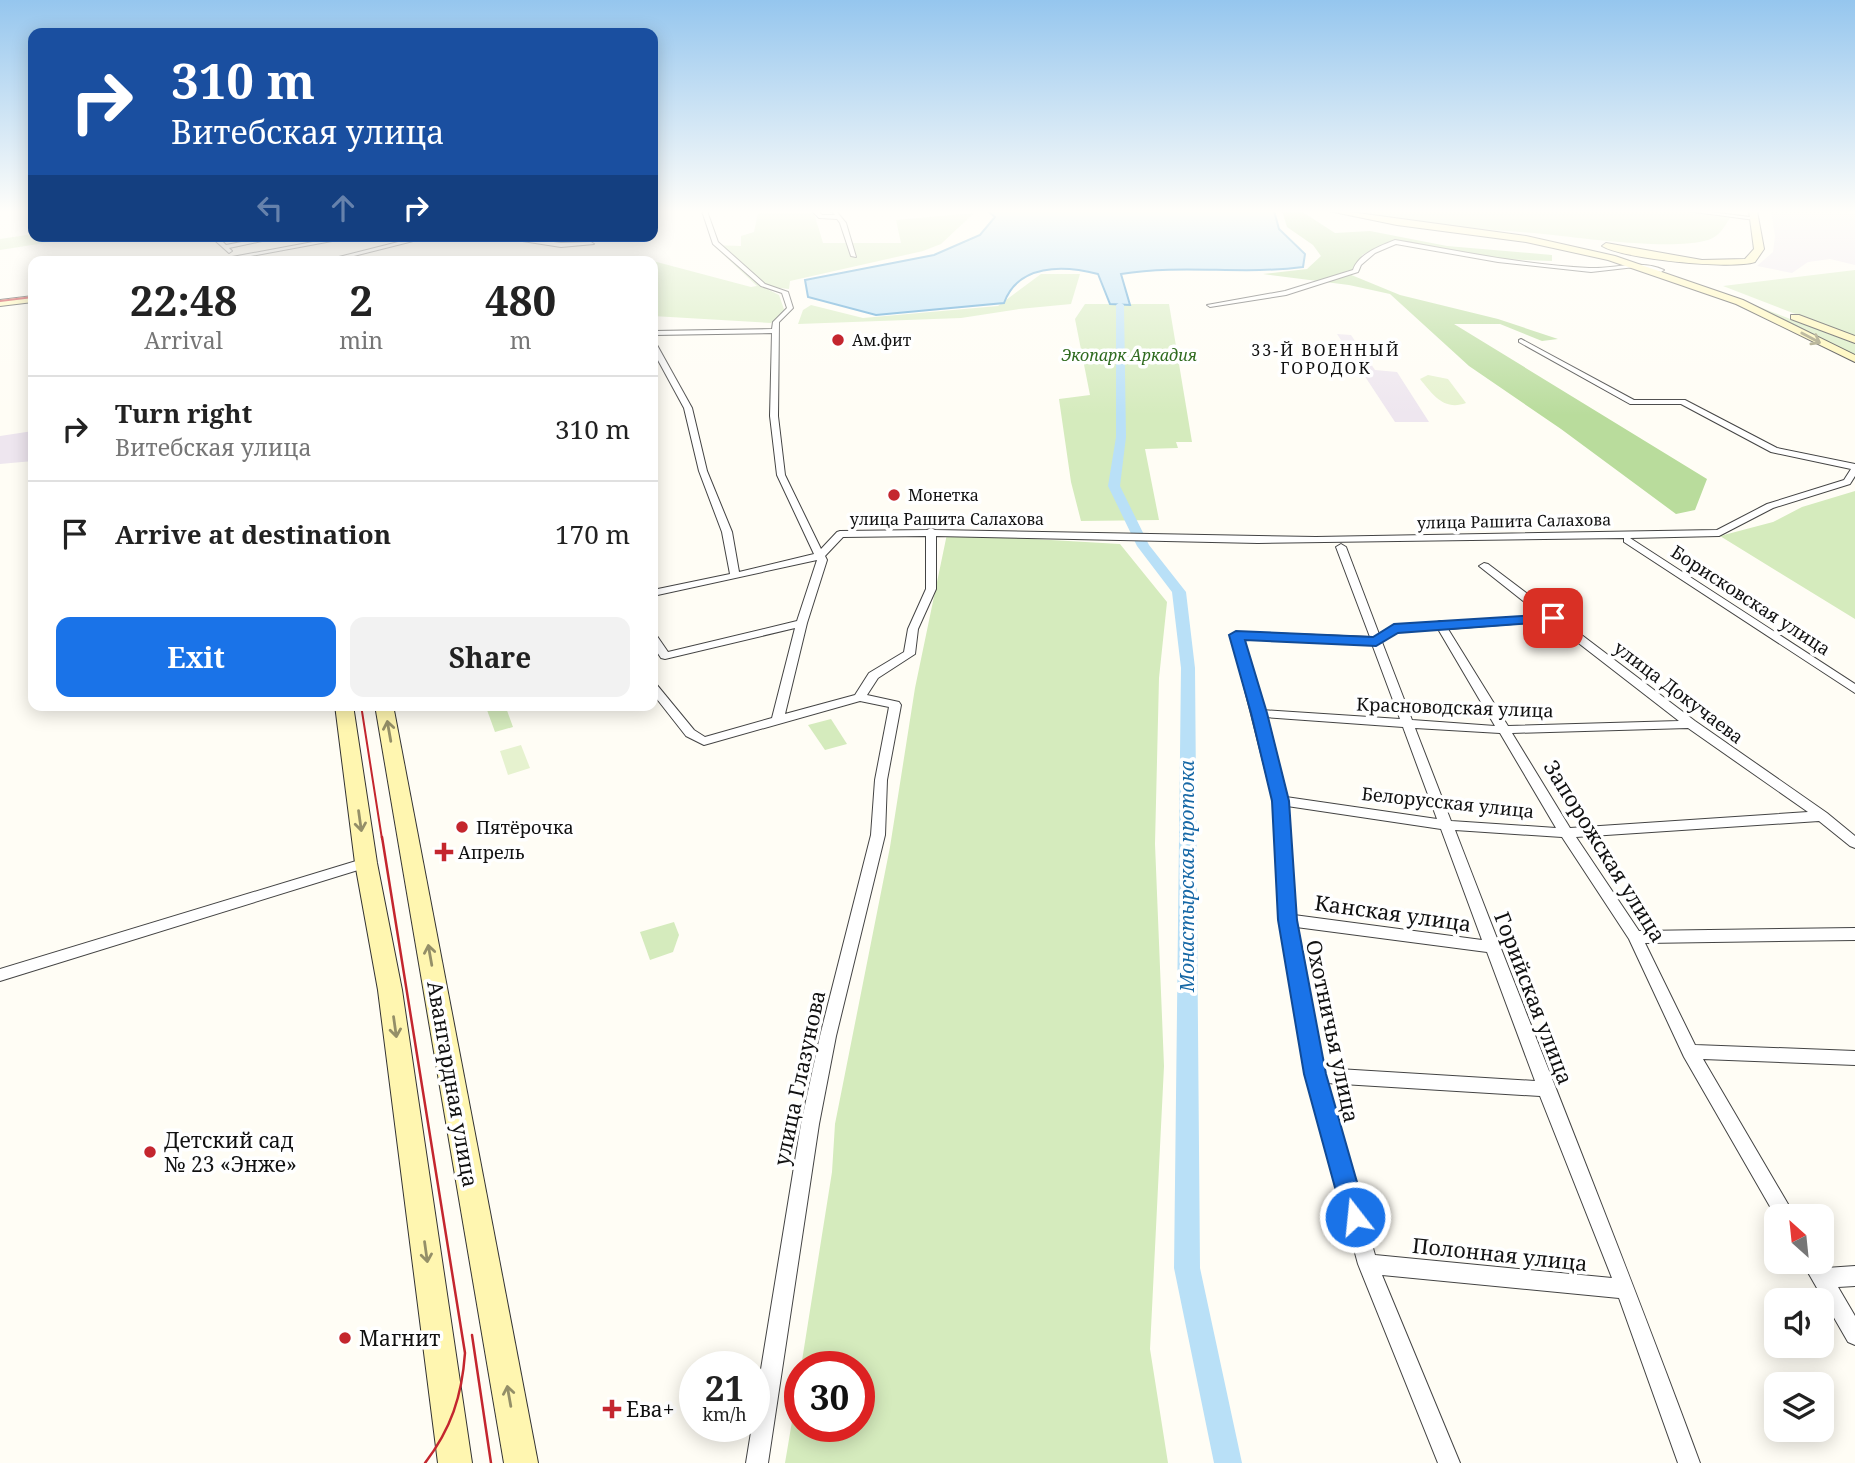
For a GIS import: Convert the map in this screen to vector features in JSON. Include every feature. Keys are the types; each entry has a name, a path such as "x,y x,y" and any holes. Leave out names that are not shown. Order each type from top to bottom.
{"main road":[{"path":"1674,279 1760,311 1833,350 1855,358"},
{"path":"1687,279 1855,340"},
{"path":"0,298 28,295"},
{"path":"0,303 28,300"},
{"path":"345,711 366,863 390,990 455,1463"},
{"name":"Авангардная улица","path":"385,711 521,1463"}],"street":[{"path":"756,279 763,285 785,292 790,309 776,322 778,331 774,416 781,475 821,555 821,567 802,623 778,720"},
{"path":"1210,305 1286,293 1330,279"},
{"path":"658,332 778,331"},
{"path":"1521,341 1633,402 1682,402 1774,450 1855,468"},
{"path":"658,354 688,408 704,471 727,532 735,575"},
{"name":"улица Рашита Салахова","path":"1157,538 1432,539 1719,533 1770,506 1847,482 1855,468"},
{"path":"658,693 690,733 704,741 860,697 864,685 878,670 909,654 913,629 931,589 931,531"},
{"name":"улица Рашита Салахова","path":"821,555 840,534 931,531 1123,538"},
{"path":"1123,538 1157,538"},
{"name":"Борисковская улица","path":"1627,540 1855,689"},
{"name":"Горийская улица","path":"1341,547 1546,1089 1626,1289 1689,1463"},
{"path":"658,592 821,555"},
{"name":"улица Докучаева","path":"1484,566 1691,724 1822,816 1855,843"},
{"path":"1376,641 1394,629 1553,618"},
{"path":"658,646 665,656 802,623"},
{"name":"Запорожская улица","path":"1440,624 1566,833 1636,937 1690,1052 1779,1204"},
{"name":"Охотничья улица","path":"1376,641 1236,635 1259,713 1280,801 1287,920 1315,1074 1368,1264 1449,1463"},
{"name":"улица Глазунова","path":"757,1463 810,1124 828,1036 878,835 881,780 895,705 860,697"},
{"name":"Красноводская улица","path":"1259,713 1504,730 1691,724"},
{"name":"Белорусская улица","path":"1280,801 1446,825 1566,833 1822,816"},
{"path":"0,975 366,863"},
{"name":"Канская улица","path":"1287,920 1492,947"},
{"path":"1636,937 1855,934"},
{"path":"1690,1052 1855,1058"},
{"path":"1315,1074 1546,1089"},
{"name":"Полонная улица","path":"1368,1264 1626,1289"},
{"path":"1834,1273 1855,1276"},
{"path":"1819,1274 1855,1335"}],"shaded area":[{"path":"1337,334 1351,335 1375,370 1397,372 1429,422 1395,422"},
{"path":"28,432 28,461 0,464 0,436"}],"green space":[{"path":"658,279 722,279 751,287 757,286 750,279 798,279 790,281 789,289 761,286 779,295 785,312 771,323 658,316"},
{"path":"1034,279 1078,279 1071,304 961,318 798,324 803,310 811,305 863,318 998,306"},
{"path":"1304,279 1362,279 1400,295 1498,319 1558,339 1542,341 1500,324 1454,324 1707,479 1695,510 1676,514 1561,429 1469,366 1390,294"},
{"path":"1778,279 1855,279 1855,337 1723,286"},
{"path":"1744,301 1855,344 1855,355"},
{"name":"Экопарк Аркадия","path":"1085,304 1169,304 1192,442 1176,442 1178,448 1145,449 1159,520 1081,521 1071,482 1059,399 1090,395 1075,319"},
{"path":"1428,375 1448,379 1466,403 1451,405 1440,400 1420,379"},
{"path":"1855,491 1855,619 1720,536 1773,522 1802,507"},
{"path":"947,534 1120,544 1167,602 1159,678 1155,844 1164,1066 1150,1349 1168,1463 785,1463 789,1442 875,1442 875,1351 804,1351 832,1172 835,1124 890,847 915,688"},
{"path":"487,711 507,711 513,727 495,732"},
{"path":"831,719 847,744 825,750 808,725"},
{"path":"521,745 530,768 508,775 500,751"},
{"path":"674,922 679,935 673,952 650,960 640,932"}],"water":[{"path":"1023,279 1011,290 1004,303 876,315 808,297 805,280"},
{"path":"1100,279 1123,279 1130,305 1110,304"}],"waterway":[{"name":"Монастырская протока","path":"1120,305 1121,437 1114,486 1143,546 1179,592 1188,668 1187,1268 1228,1463"}],"tram line":[{"path":"0,301 28,298"},
{"path":"362,711 382,839"},
{"path":"382,837 465,1353 454,1411 442,1438 425,1463"},
{"path":"472,1335 491,1463"}],"place":[{"name":"Ам.фит","path":"838,340"},
{"name":"Монетка","path":"894,495"},
{"name":"Пятёрочка","path":"462,827"},
{"name":"Апрель","path":"444,852"},
{"name":"Детский сад № 23 «Энже»","path":"150,1152"},
{"name":"Магнит","path":"345,1338"},
{"name":"Ева+","path":"612,1409"}],"district":[{"name":"33-Й ВОЕННЫЙ ГОРОДОК","path":"1326,359"}],"route":[{"path":"1355,1217 1315,1074 1287,920 1280,801 1259,713 1236,635 1376,641 1394,629 1553,618"}]}
